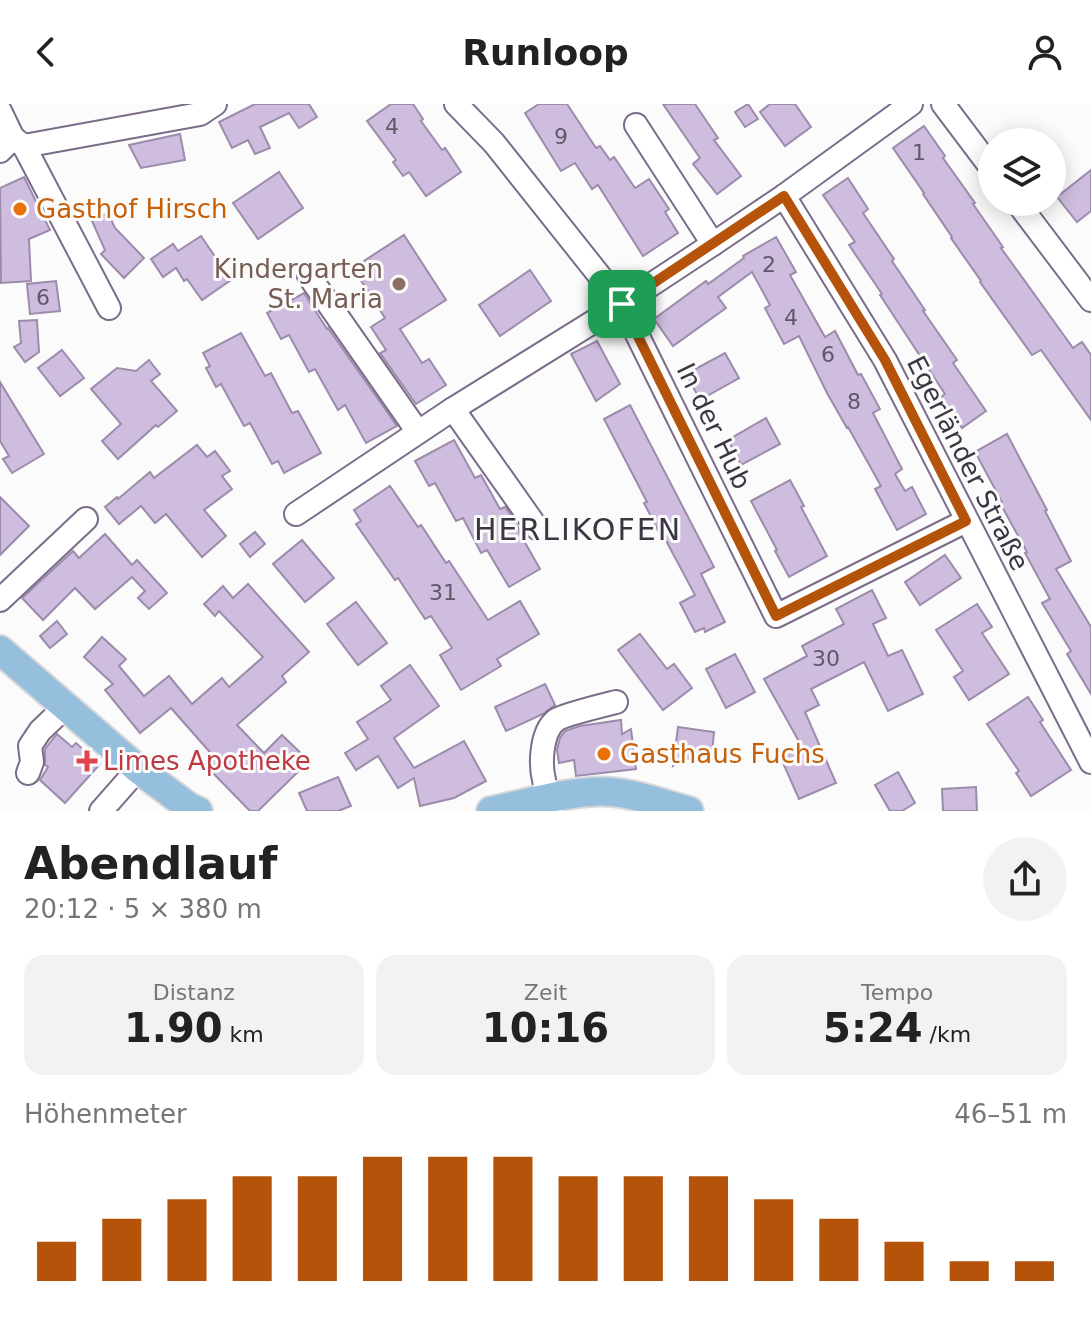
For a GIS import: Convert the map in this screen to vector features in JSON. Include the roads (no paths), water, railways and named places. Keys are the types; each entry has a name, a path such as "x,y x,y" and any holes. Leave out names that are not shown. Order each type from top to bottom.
{"main road":[{"path":"0,650 138,769 198,811"},
{"path":"491,811 550,804 592,791 637,796 689,811"}],"street":[{"name":"In der Hub","path":"456,104 494,143 622,304 776,616 966,521"},
{"path":"296,514 453,409 713,244 911,104"},
{"path":"943,104 978,150"},
{"path":"12,145 201,107"},
{"path":"0,111 12,145 109,308"},
{"path":"636,125 713,244"},
{"name":"Egerländer Straße","path":"784,196 885,360 1091,762"},
{"path":"1028,216 1091,300"},
{"path":"309,276 418,432"},
{"path":"453,409 537,528"},
{"path":"0,600 86,519"},
{"path":"550,804 543,779 542,758 547,731 556,719 616,702"},
{"path":"28,773 32,762 30,746 40,731 65,707"},
{"path":"101,811 138,769"}],"place":[{"name":"Gasthof Hirsch","path":"20,209"},
{"name":"Kindergarten St. Maria","path":"399,284"},
{"name":"Gasthaus Fuchs","path":"604,754"},
{"name":"Limes Apotheke","path":"87,761"}],"district":[{"name":"HERLIKOFEN","path":"578,530"}]}
